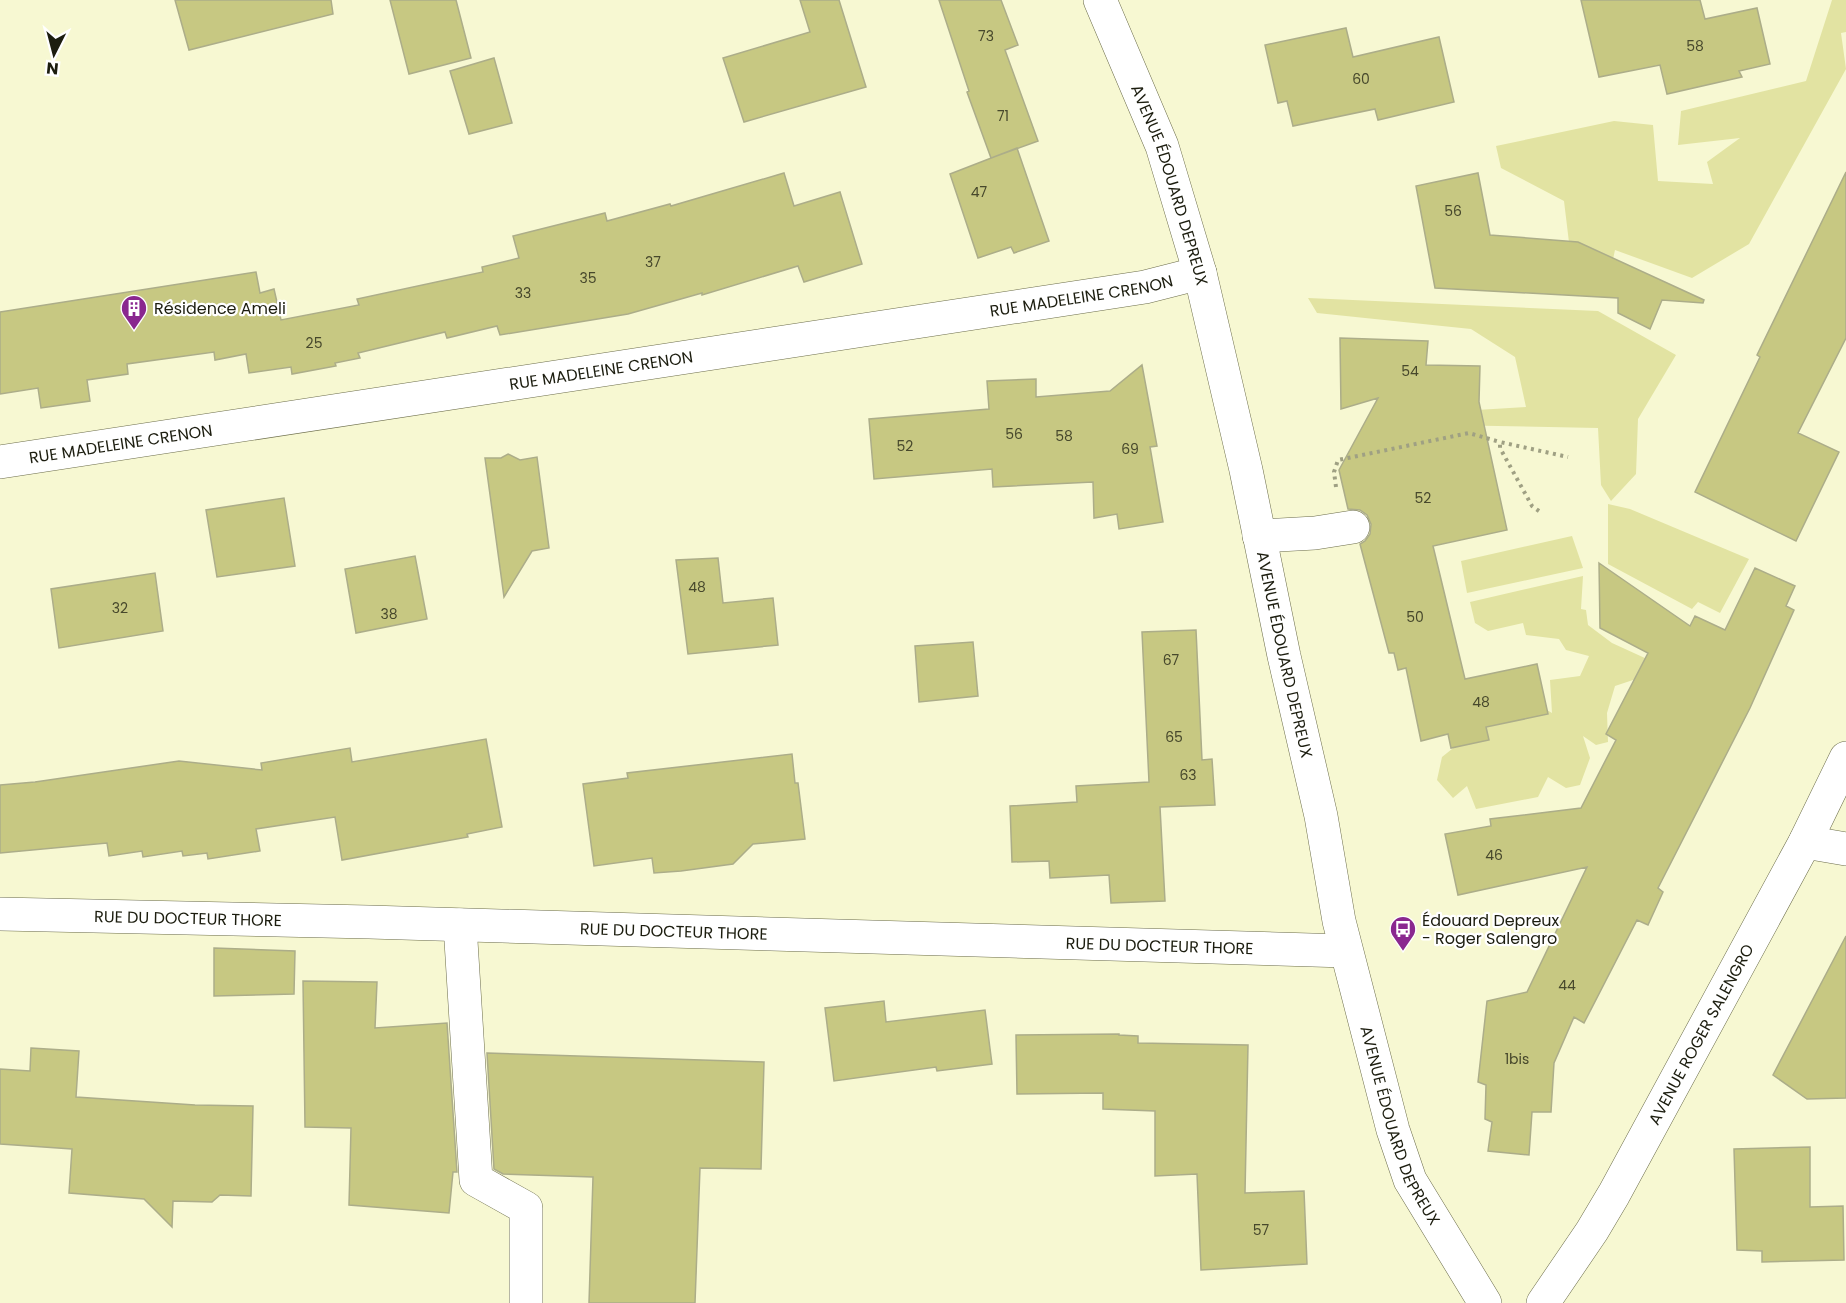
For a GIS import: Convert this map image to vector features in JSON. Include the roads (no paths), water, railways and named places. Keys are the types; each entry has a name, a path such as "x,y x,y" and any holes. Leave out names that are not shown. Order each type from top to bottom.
{"street":[{"name":"AVENUE ÉDOUARD DEPREUX","path":"1100,0 1162,146 1200,273 1320,816 1346,951 1393,1130 1410,1180 1485,1303"},
{"name":"RUE MADELEINE CRENON","path":"0,462 1145,287 1200,273"},
{"path":"1259,536 1315,533 1348,528"},
{"name":"AVENUE ROGER SALENGRO","path":"1543,1303 1614,1194 1805,842 1846,758"},
{"path":"1805,842 1846,849"},
{"name":"RUE DU DOCTEUR THORE","path":"0,914 1346,951"},
{"path":"460,925 476,1180 526,1208 526,1303"}],"place":[{"name":"Résidence Ameli","path":"134,331"},
{"name":"Édouard Depreux - Roger Salengro","path":"1403,952"}]}
